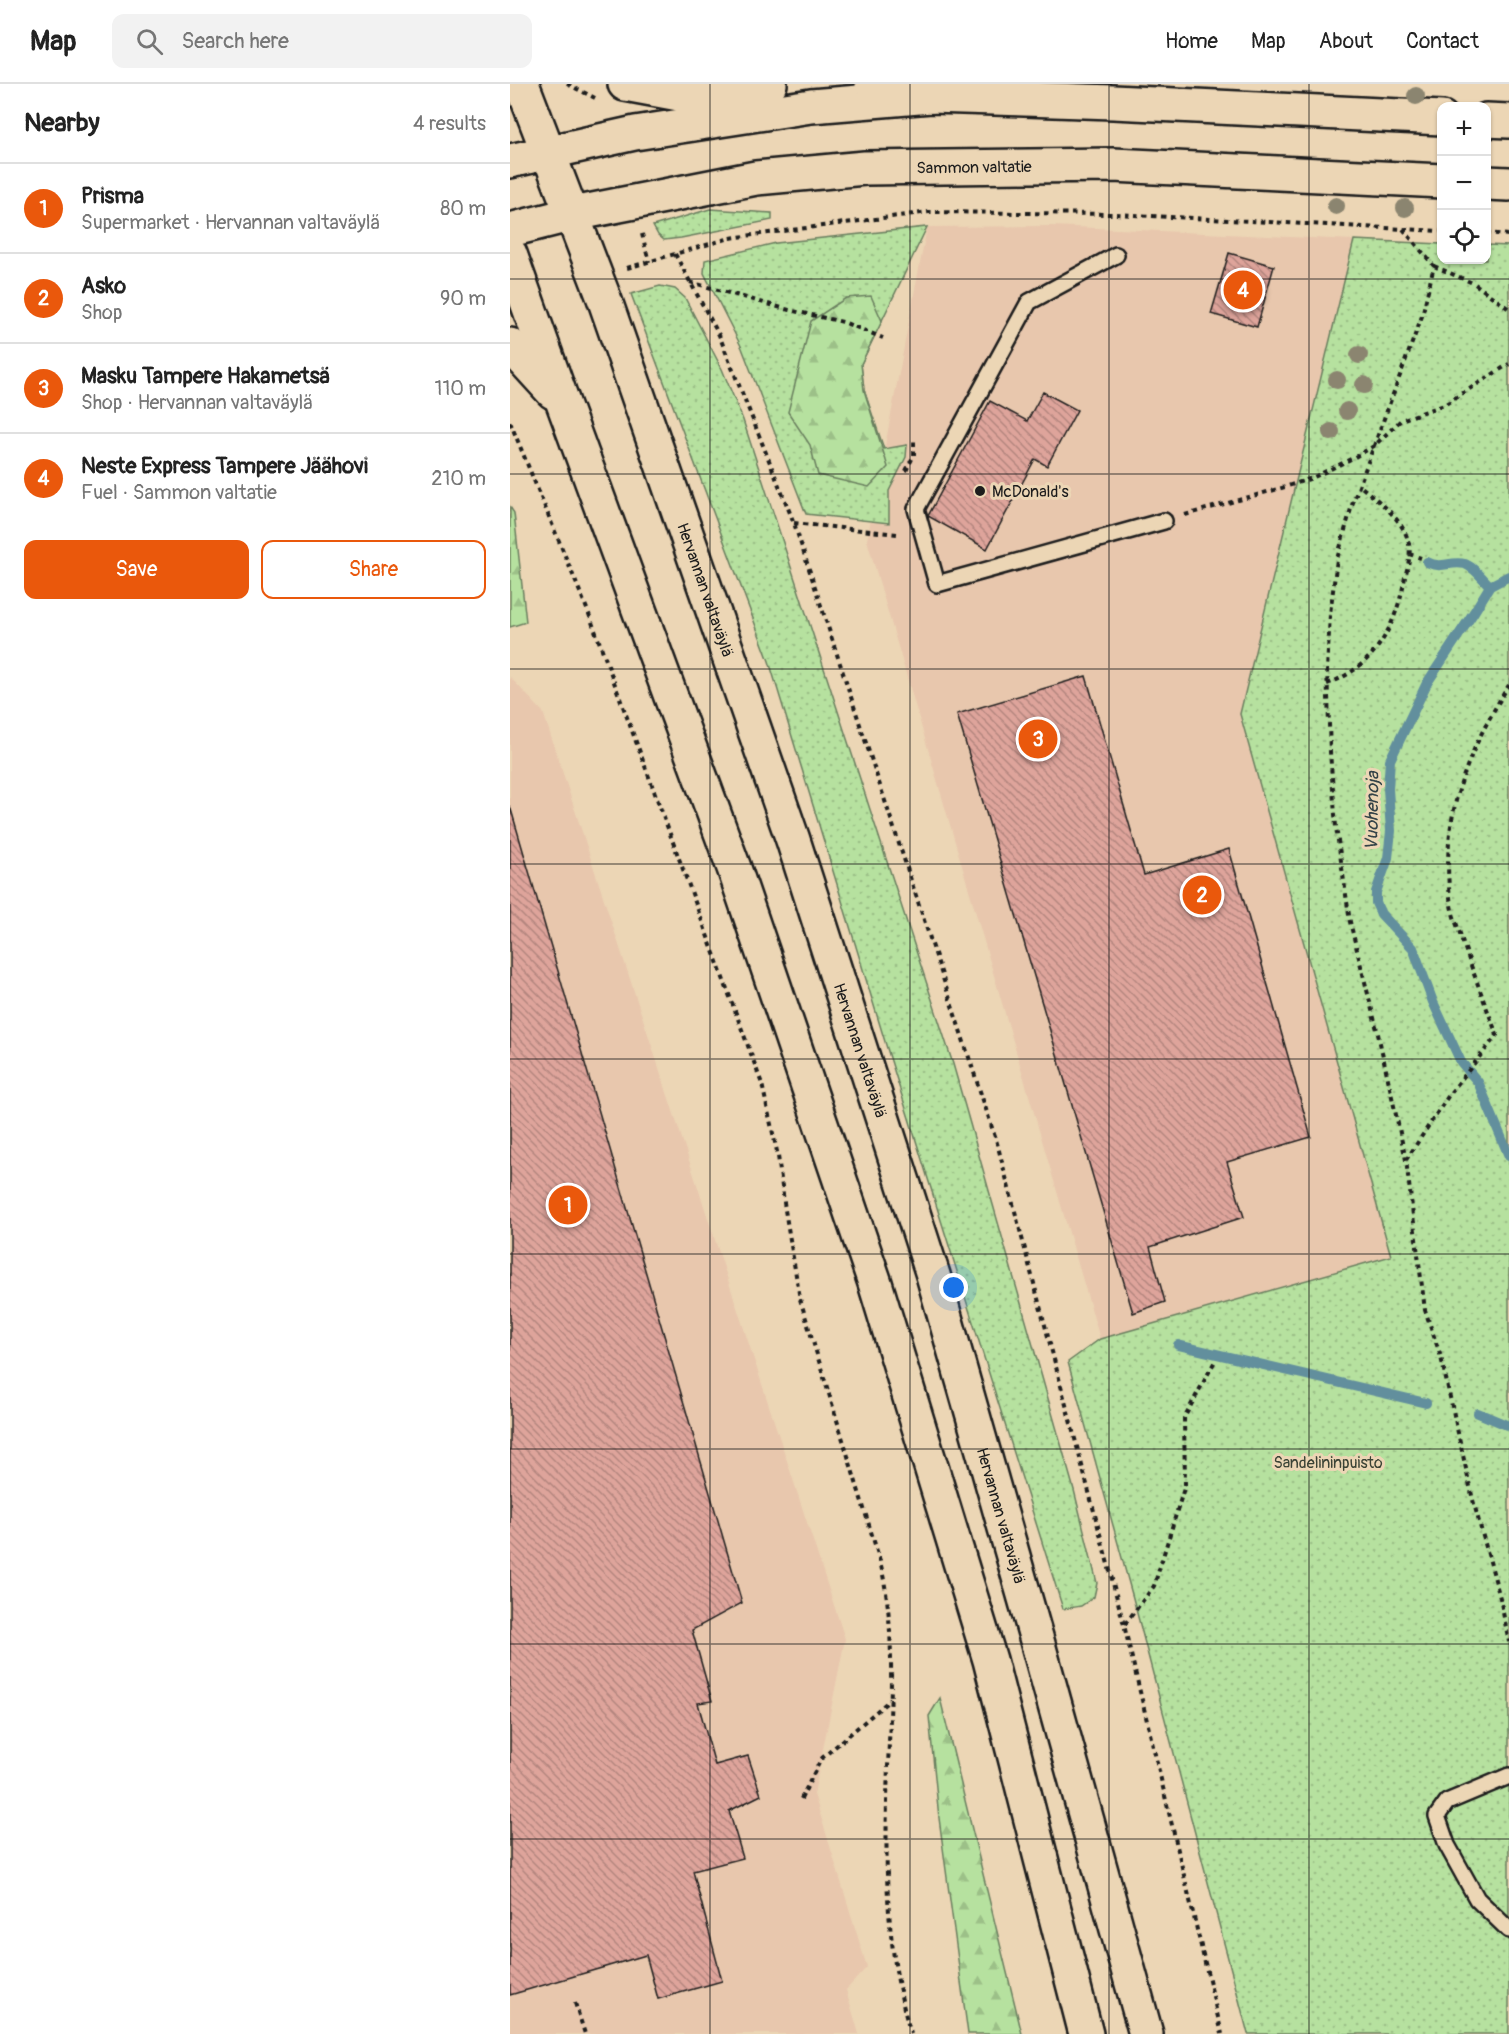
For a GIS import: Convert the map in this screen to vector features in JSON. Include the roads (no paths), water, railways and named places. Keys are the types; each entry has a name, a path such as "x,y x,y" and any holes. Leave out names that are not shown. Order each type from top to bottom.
{"main road":[{"name":"Hervannan valtaväylä","path":"522,84 604,297 793,840 933,1275 1146,2034"},
{"path":"625,84 679,94 770,84"},
{"path":"872,84 931,96"},
{"path":"510,162 635,133 789,109 931,96 1113,102 1437,118"},
{"path":"1491,120 1509,121"},
{"name":"Sammon valtatie","path":"510,230 573,214 756,178 865,168 1113,165 1437,181"},
{"path":"1491,183 1509,184"},
{"path":"510,254 734,868 875,1282 990,1660 1086,2034"},
{"path":"510,345 563,403"}],"lane":[{"path":"1116,255 1029,302 916,509 938,584 1164,521"},
{"path":"1509,1776 1447,1802 1437,1815 1447,1845 1477,1899 1509,1930"}],"waterway":[{"path":"1427,562 1438,565 1465,564 1490,586"},
{"name":"Vuohenoja","path":"1509,576 1490,586 1427,683 1390,760 1388,789 1391,831 1388,858 1376,892 1376,903 1381,914 1413,948 1433,1002 1461,1062 1478,1082 1509,1156"},
{"path":"1178,1345 1426,1403"},
{"path":"1478,1413 1509,1426"}],"place":[{"name":"Neste Express Tampere Jäähovi","path":"1243,290"},
{"name":"McDonald's","path":"980,491"},
{"name":"Masku Tampere Hakametsä","path":"1038,739"},
{"name":"Asko","path":"1202,895"},
{"name":"Prisma","path":"568,1205"}],"park label":[{"name":"Sandelininpuisto","path":"1328,1462"}]}
